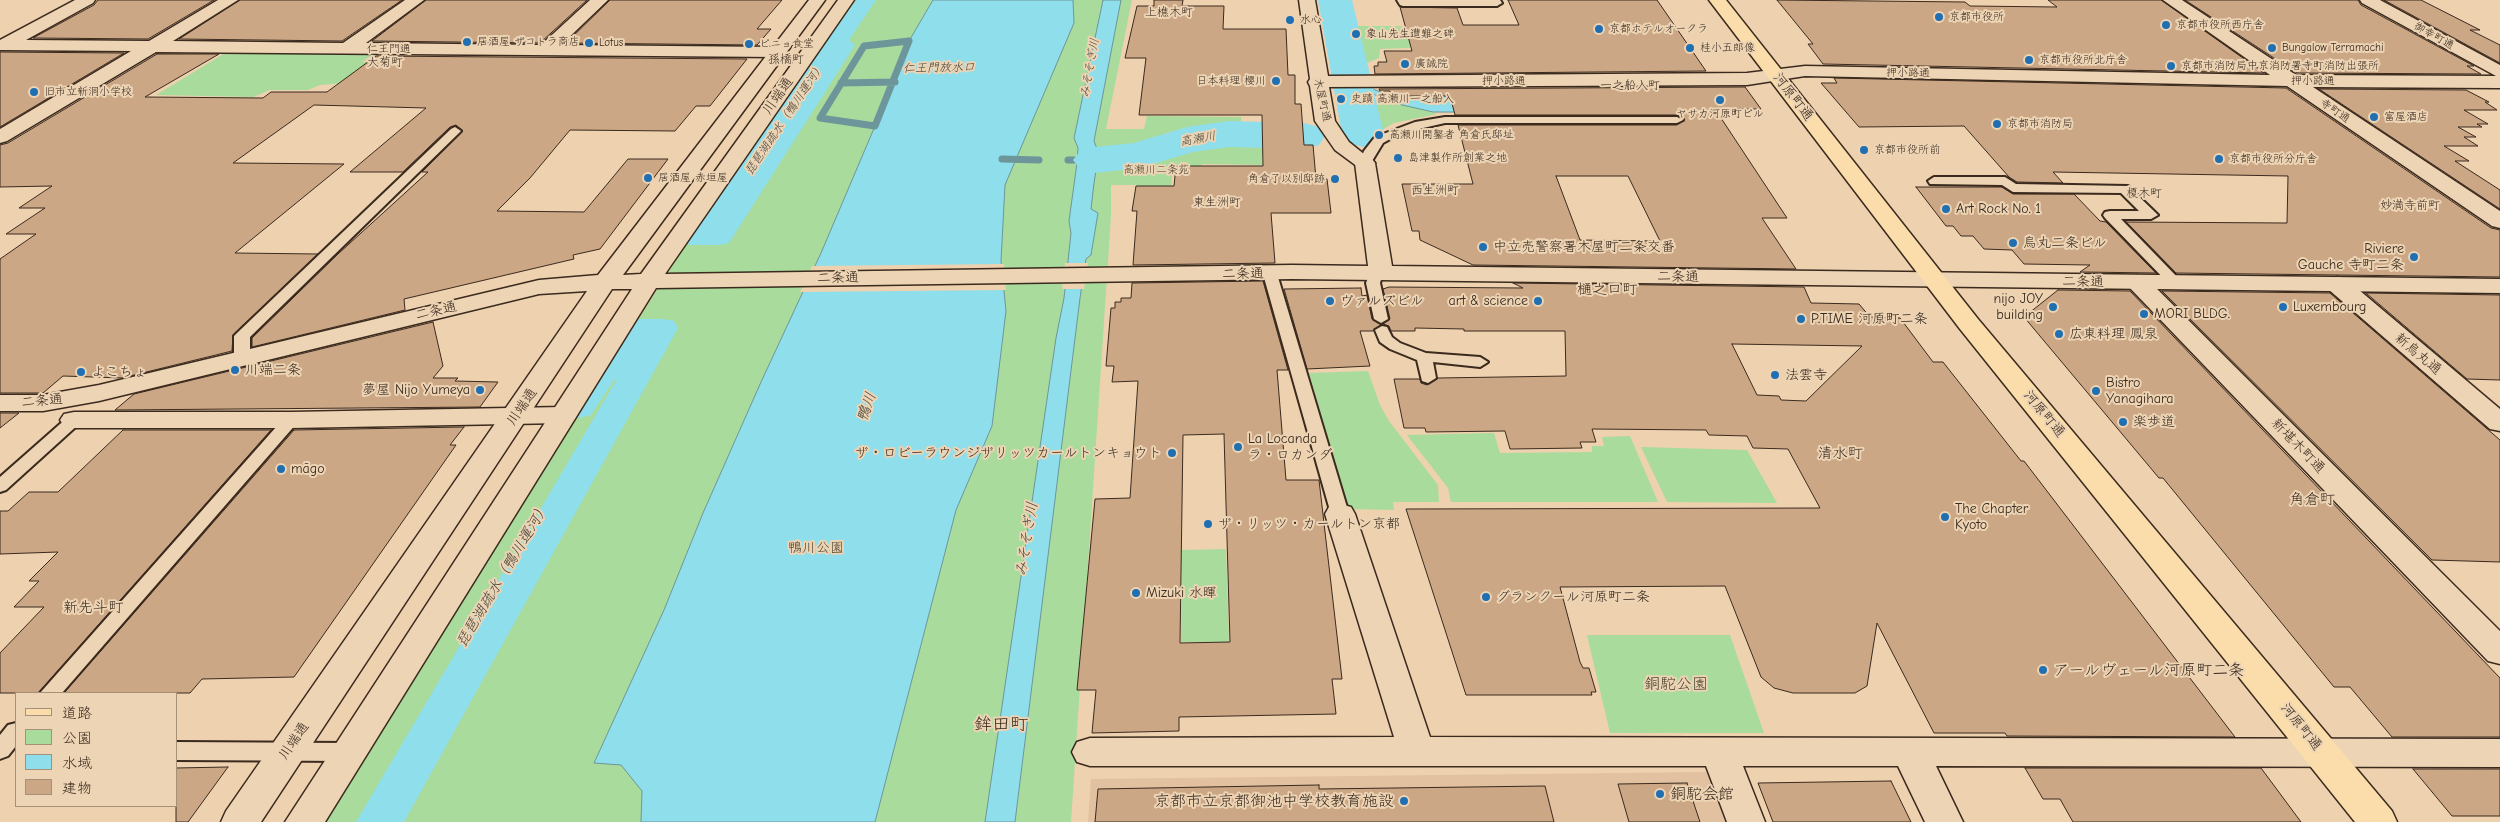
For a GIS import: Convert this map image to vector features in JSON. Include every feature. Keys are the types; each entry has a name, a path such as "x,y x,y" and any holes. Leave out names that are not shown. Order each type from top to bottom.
{"main road":[{"name":"河原町通","path":"1718,0 1969,324 2378,822"}],"street":[{"path":"1,46 87,0"},
{"path":"0,137 230,0"},
{"path":"348,48 416,0"},
{"path":"545,50 600,0"},
{"name":"川端通","path":"240,822 606,282 817,0"},
{"name":"川端通","path":"304,822 648,281 846,0"},
{"name":"木屋町通","path":"1307,0 1317,82 1325,121 1342,146 1365,163"},
{"name":"寺町通","path":"2170,0 2500,221"},
{"name":"御幸町通","path":"2368,0 2500,72"},
{"name":"仁王門通","path":"1,46 778,52"},
{"name":"押小路通","path":"1317,82 1747,79 1805,71 2291,81 2500,82"},
{"path":"1365,163 1378,273"},
{"name":"二条通","path":"0,403 43,403 99,393 539,287 606,282 1378,273 2500,286"},
{"name":"新堪木町通","path":"2137,282 2500,652"},
{"name":"新烏丸通","path":"2337,284 2500,423"},
{"path":"74,420 99,393"},
{"path":"74,420 290,420 563,415"},
{"path":"1340,514 1417,752"},
{"path":"1719,751 1746,822"},
{"path":"1910,751 1944,822"},
{"path":"1090,752 1910,751 2500,753"}],"lane":[{"path":"1402,0 1403,3 1496,3 1495,0"},
{"path":"1365,163 1370,151 1379,140 1396,131 1419,124 1446,120 1676,120"},
{"path":"242,359 242,336 454,131"},
{"path":"1934,181 2005,181 2013,188 2124,189 2151,215 2110,215 2176,283"},
{"path":"1378,273 1374,283 1385,339 1424,358 1480,362"},
{"path":"1270,274 1340,514"},
{"path":"1424,358 1428,378"},
{"path":"0,486 74,420"},
{"path":"51,692 290,420"},
{"path":"0,750 15,732"},
{"path":"0,750 15,750"},
{"path":"178,751 348,752"}],"shaded area":[{"name":"京都市立京都御池中学校教育施設","path":"1708,772 1726,822 1088,822 1091,779"}],"green space":[{"name":"鴨川公園","path":"857,0 1132,0 1106,129 1144,129 1147,116 1241,117 1241,129 1264,129 1266,134 1232,133 1224,128 1193,128 1166,133 1154,141 1151,148 1136,153 1110,156 1112,149 1107,147 1108,163 1111,161 1134,159 1155,152 1163,153 1182,149 1204,141 1228,136 1269,137 1277,157 1262,157 1263,165 1202,164 1201,168 1173,168 1171,188 1138,189 1138,185 1111,185 1111,216 1071,822 319,822 372,735 691,237"},
{"path":"1351,26 1398,26 1411,28 1429,47 1380,49 1379,58 1367,63 1357,62"},
{"path":"230,50 377,52 362,62 372,62 346,83 320,85 308,90 270,90 253,97 156,95"},
{"path":"1398,104 1437,114 1394,123 1380,131 1374,105"},
{"path":"1368,371 1380,405 1389,421 1438,485 1439,502 1393,502 1394,510 1348,509 1309,373"},
{"path":"1494,433 1500,453 1592,452 1592,446 1604,446 1602,437 1630,436 1658,502 1451,502 1448,488 1407,435"},
{"path":"1641,447 1747,450 1777,503 1667,502"},
{"path":"1226,549 1229,642 1181,642 1182,550"},
{"name":"銅駝公園","path":"1587,635 1730,635 1764,733 1610,733"}],"water":[{"name":"鴨川","path":"933,0 1073,0 1074,23 1005,185 1001,261 1006,311 992,426 956,510 875,822 641,822 642,791 621,765 594,763 664,610 703,513 761,382 821,253 909,41"},
{"name":"みそそぎ川","path":"1103,0 1121,0 1094,141 1099,154 1104,156 1106,160 1105,163 1097,164 1094,183 1091,209 1098,213 1091,255 1086,259 1080,298 1015,822 985,822 1056,338 1064,298 1071,233 1069,221 1078,148 1074,138"},
{"path":"1367,87 1392,96 1624,97 1675,112 1433,112 1398,104 1368,92"},
{"path":"1194,129 1222,130 1229,134 1180,148 1164,151 1155,149 1158,142 1169,134"}],"pier":[{"path":"1065,263 1088,263 1084,289 1062,289"},
{"path":"1004,264 1006,290 800,292 812,266"}],"building":[{"path":"98,0 214,0 148,39 33,38 94,5"},
{"path":"240,0 402,0 342,41 179,39"},
{"path":"426,0 587,0 540,43 372,41"},
{"path":"610,0 782,0 757,29 771,29 757,45 566,43"},
{"path":"1154,0 1183,0 1182,6 1224,6 1223,29 1286,29 1288,75 1295,75 1295,104 1301,104 1304,145 1313,145 1316,179 1327,179 1331,213 1271,213 1275,263 1133,265 1137,211 1132,211 1136,186 1174,186 1176,166 1263,166 1262,115 1139,115 1146,58 1125,58 1137,6 1154,6"},
{"path":"1508,0 1657,0 1706,71 1375,74 1374,66 1378,66 1378,62 1387,62 1384,51 1412,51 1400,7 1457,8 1463,25 1519,25"},
{"path":"1777,0 1965,2 1970,6 2057,7 2048,0 2161,0 2264,73 1823,64 1808,44 1813,44"},
{"path":"2185,0 2358,0 2361,5 2474,66 2467,66 2481,74 2297,73"},
{"path":"2384,0 2421,0 2480,30 2470,30 2500,45 2500,63"},
{"name":"旧市立新洞小学校","path":"0,52 124,53 0,127"},
{"path":"157,54 219,54 145,97 263,98 271,92 327,92 376,56 747,59 710,106 696,106 675,131 570,130 530,178 497,211 584,212 628,159 668,159 600,249 573,255 574,259 404,299 405,310 252,347 252,338 338,254 428,172 422,172 463,131 456,125 450,127 403,172 350,172 426,108 314,105 233,163 344,164 235,253 318,254 233,335 232,351 122,378 63,376 43,393 0,393 0,259 36,234 6,234 45,208 19,208 52,186 0,187 0,145 8,143"},
{"path":"1834,78 2286,88 2491,228 2500,230 2500,277 2176,273 2126,222 2287,223 2288,176 2053,172 2063,183 2017,182 2009,177 1964,126 1859,127 1821,83 1837,83"},
{"path":"1745,87 1761,109 1715,109 1787,218 1762,218 1796,269 1473,265 1420,240 1419,231 1412,231 1402,184 1473,184 1458,125 1677,125 1685,119 1677,115 1455,115 1450,96 1391,96 1390,91 1380,91 1379,89","holes":["1556,176 1628,176 1660,241 1580,240"]},
{"path":"2319,89 2466,90 2489,102 2485,102 2497,110 2464,110 2488,124 2477,124 2482,127 2458,127 2476,137 2464,137 2478,146 2444,146 2469,161 2455,161 2500,190 2500,209"},
{"path":"1916,187 2002,187 2013,194 2074,194 2100,221 2106,222 2156,273 2080,272 2090,265 2024,264 2012,250 1984,249 1973,236 1961,236 1953,226 1946,226"},
{"name":"ザ・リッツ・カールトン京都","path":"1263,281 1288,370 1277,370 1286,480 1319,480 1342,679 1332,679 1336,714 1179,717 1179,731 1092,733 1096,690 1077,690 1095,499 1130,498 1138,381 1112,382 1114,366 1106,366 1111,308 1115,308 1115,302 1121,302 1121,298 1131,298 1132,283","holes":["1224,434 1230,642 1180,643 1183,435"]},
{"path":"1513,283 1804,287 1811,303 1859,304 1870,317 1900,318 1933,362 1943,362 2021,461 2024,461 2235,737 2007,736 2005,733 1934,733 1877,623 1867,686 1855,693 1793,693 1774,688 1761,677 1725,586 1560,587 1580,662 1583,668 1589,668 1596,692 1591,692 1592,695 1466,695 1406,509 1820,508 1788,449 1753,448 1747,436 1709,435 1706,430 1592,429 1596,442 1580,442 1582,448 1510,449 1505,431 1426,432 1425,428 1404,428 1394,379 1420,379 1421,383 1427,385 1438,378 1566,376 1565,331 1464,331 1464,329 1415,328 1415,331 1391,331 1389,326 1383,324 1390,319 1383,289 1389,287 1523,288","holes":["1732,344 1862,346 1806,401 1781,400 1779,396 1757,395"]},
{"path":"1361,288 1362,296 1367,295 1372,319 1381,325 1373,331 1360,331 1370,366 1307,369 1284,289"},
{"path":"2058,290 2130,291 2500,678 2500,737 2392,737 2350,687 2334,687 2163,478 2159,478 2024,317"},
{"path":"2162,291 2330,293 2500,440 2500,562 2432,560"},
{"path":"2366,293 2500,295 2500,380 2467,379"},
{"path":"433,322 443,366 433,378 458,378 455,381 498,382 480,407 115,410 134,394"},
{"path":"0,413 19,413 0,428"},
{"path":"464,427 450,445 456,445 294,677 202,679 190,693 65,692 294,430"},
{"path":"123,430 271,430 39,692 0,693 0,653 44,607 14,607 39,581 29,581 58,552 0,554 0,511 8,511 29,492 58,492"},
{"path":"228,767 188,822 176,822 178,768"},
{"path":"2025,768 2261,768 2301,822 2073,822 2060,799 2043,799"},
{"path":"2413,769 2500,769 2500,816 2452,816"},
{"path":"1891,781 1911,822 1773,822 1758,783"},
{"path":"1687,783 1700,822 1629,822 1618,784"},
{"path":"1319,785 1319,789 1545,786 1554,822 1095,822 1098,789"}],"waterway":[{"name":"琵琶湖疏水（鴨川運河）","path":"834,46 866,0"},
{"name":"高瀬川","path":"1335,0 1363,134"},
{"name":"仁王門放水口","path":"841,83 864,46 909,41 893,82"},
{"name":"琵琶湖疏水（鴨川運河）","path":"844,45 719,237 691,237 824,46 834,46 844,45"},
{"name":"琵琶湖疏水（鴨川運河）","path":"823,61 834,46"},
{"name":"仁王門放水口","path":"849,46 803,118 798,118 844,47 849,46"},
{"name":"仁王門放水口","path":"841,83 820,118 875,126 893,82"},
{"name":"仁王門放水口","path":"841,83 893,82"},
{"name":"高瀬川","path":"1095,160 1139,155 1187,140 1229,134 1304,136"},
{"path":"1002,159 1039,160"},
{"path":"1068,160 1076,160"},
{"path":"380,822 663,328 637,328 610,371 603,372 579,408"}],"place":[{"name":"京都市役所","path":"1939,17"},
{"name":"水心","path":"1290,20"},
{"name":"京都市役所西庁舎","path":"2166,25"},
{"name":"京都ホテルオークラ","path":"1599,29"},
{"name":"象山先生遭難之碑","path":"1356,34"},
{"name":"居酒屋 ザコトラ商店","path":"467,42"},
{"name":"Lotus","path":"589,43"},
{"name":"ピニョ食堂","path":"749,44"},
{"name":"桂小五郎像","path":"1690,48"},
{"name":"Bungalow Terramachi","path":"2272,48"},
{"name":"京都市役所北庁舎","path":"2029,60"},
{"name":"廣誠院","path":"1405,64"},
{"name":"京都市消防局中京消防署寺町消防出張所","path":"2171,66"},
{"name":"日本料理 櫻川","path":"1276,81"},
{"name":"旧市立新洞小学校","path":"34,92"},
{"name":"史蹟 高瀬川一之船入","path":"1341,99"},
{"name":"ヤサカ河原町ビル","path":"1720,100"},
{"name":"富屋酒店","path":"2374,117"},
{"name":"京都市消防局","path":"1997,124"},
{"name":"高瀬川開鑿者 角倉氏邸址","path":"1379,135"},
{"name":"京都市役所前","path":"1864,150"},
{"name":"島津製作所創業之地","path":"1398,158"},
{"name":"京都市役所分庁舎","path":"2219,159"},
{"name":"居酒屋 赤垣屋","path":"648,178"},
{"name":"角倉了以別邸跡","path":"1335,179"},
{"name":"Art Rock No. 1","path":"1946,209"},
{"name":"烏丸二条ビル","path":"2013,243"},
{"name":"中立売警察署木屋町二条交番","path":"1483,247"},
{"name":"Riviere Gauche 寺町二条","path":"2414,257"},
{"name":"ヴァルズビル","path":"1330,301"},
{"name":"art & science","path":"1538,301"},
{"name":"nijo JOY building","path":"2053,307"},
{"name":"Luxembourg","path":"2283,307"},
{"name":"MORI BLDG.","path":"2144,314"},
{"name":"P.TIME 河原町二条","path":"1801,319"},
{"name":"広東料理 鳳泉","path":"2059,334"},
{"name":"川端二条","path":"235,370"},
{"name":"よこちょ","path":"81,372"},
{"name":"法雲寺","path":"1775,375"},
{"name":"夢屋 Nijo Yumeya","path":"480,390"},
{"name":"Bistro Yanagihara","path":"2096,391"},
{"name":"楽歩道","path":"2123,422"},
{"name":"La Locanda ラ・ロカンダ","path":"1238,447"},
{"name":"ザ・ロビーラウンジザリッツカールトンキョウト","path":"1172,453"},
{"name":"māgo","path":"281,469"},
{"name":"The Chapter Kyoto","path":"1945,517"},
{"name":"ザ・リッツ・カールトン京都","path":"1208,524"},
{"name":"Mizuki 水暉","path":"1136,593"},
{"name":"グランクール河原町二条","path":"1486,597"},
{"name":"アールヴェール河原町二条","path":"2043,670"},
{"name":"銅駝会館","path":"1660,794"},
{"name":"京都市立京都御池中学校教育施設","path":"1404,801"}],"district":[{"name":"上樵木町","path":"1169,13"},
{"name":"孫橋町","path":"786,60"},
{"name":"大菊町","path":"385,63"},
{"name":"一之船入町","path":"1630,86"},
{"name":"西生洲町","path":"1435,191"},
{"name":"榎木町","path":"2144,194"},
{"name":"東生洲町","path":"1217,203"},
{"name":"妙満寺前町","path":"2410,206"},
{"name":"樋之口町","path":"1607,290"},
{"name":"清水町","path":"1840,454"},
{"name":"角倉町","path":"2312,500"},
{"name":"新先斗町","path":"93,608"},
{"name":"鉾田町","path":"1001,725"}],"park label":[{"name":"高瀬川二条苑","path":"1156,170"}]}
